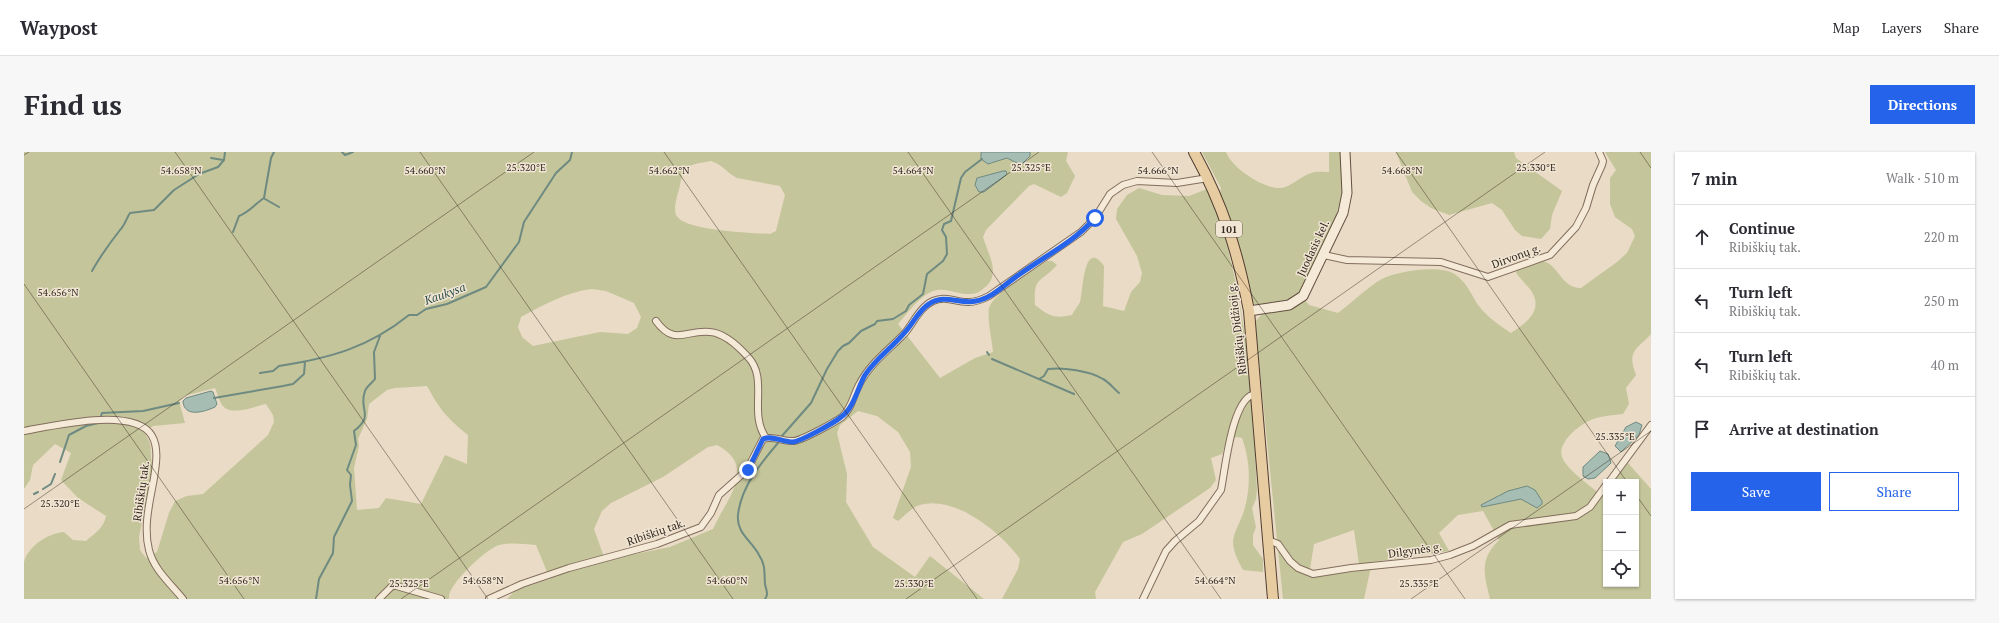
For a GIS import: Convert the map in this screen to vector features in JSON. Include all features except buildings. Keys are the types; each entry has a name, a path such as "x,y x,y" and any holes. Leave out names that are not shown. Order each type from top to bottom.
{"main road":[{"name":"Ribiškių Didžioji g.","path":"1194,152 1208,178 1234,244 1249,311 1256,394"},
{"name":"101","path":"1256,394 1273,599"}],"street":[{"name":"Juodasis kel.","path":"1249,311 1283,306 1298,300 1307,289 1324,255 1345,204 1347,180 1345,152"},
{"name":"Dirvonų g.","path":"1324,255 1347,260 1441,262 1488,277 1550,255 1576,228 1586,208 1593,185 1603,161 1599,152"},
{"path":"656,321 665,332 678,336 710,332 718,334 747,356 757,374 758,422 760,430 766,438 788,441 798,440 841,418 849,410 859,385 868,370 878,358 905,332 927,305 941,299 976,302 989,296 1081,232 1095,218 1110,194 1123,185 1137,181 1177,183 1208,178"},
{"path":"1143,599 1166,551 1175,541 1199,521 1219,495 1234,422 1246,398 1251,394 1256,394"},
{"name":"Ribiškių tak.","path":"24,431 94,420 110,420 138,424 150,432 155,443 156,465 146,536 149,551 156,568 184,599"},
{"path":"1611,479 1651,425"},
{"name":"Ribiškių tak.","path":"489,599 522,584 569,568 657,544 701,527 711,513 719,495 748,470 762,442 766,438"},
{"name":"Dilgynės g.","path":"1268,540 1278,544 1290,562 1298,568 1314,574 1351,568 1431,560 1450,555 1473,546 1510,525 1576,516 1590,507 1603,490"},
{"path":"379,599 393,585 441,599"}],"green space":[{"path":"24,152 981,152 980,154 993,162 1010,159 1019,165 1025,164 1030,156 1030,152 1068,152 1066,161 1075,176 1067,193 1061,197 1034,184 1029,186 986,230 983,237 993,271 989,283 977,293 973,294 963,294 941,290 931,292 920,299 898,324 940,378 975,358 993,352 989,318 989,308 992,302 1006,289 1047,261 1052,261 1057,265 1039,281 1035,289 1035,305 1044,312 1052,316 1061,317 1072,315 1080,302 1085,270 1092,258 1097,259 1104,266 1103,306 1124,311 1131,292 1140,282 1142,273 1137,256 1116,219 1117,209 1127,195 1139,188 1162,195 1189,196 1207,189 1221,226 1231,264 1244,328 1254,425 1257,490 1256,499 1252,508 1256,527 1253,535 1253,545 1263,559 1263,572 1243,570 1234,548 1233,541 1246,505 1249,486 1245,447 1242,438 1237,437 1227,440 1222,454 1211,458 1216,480 1210,488 1142,534 1123,542 1095,592 1096,599 1002,599 1018,569 1020,559 1012,549 989,527 960,510 945,505 931,503 917,506 898,521 893,518 911,467 910,452 898,432 877,416 858,411 840,425 837,433 847,474 846,502 873,547 915,577 930,556 984,599 507,599 516,590 550,579 536,545 513,543 499,545 485,553 477,560 460,577 450,593 449,599 24,599 24,562 30,550 46,537 64,532 73,540 86,541 101,527 106,516 78,498 61,480 71,453 55,444 33,465 30,480 24,489","holes":["711,161 715,162 737,178 780,186 785,195 776,231 770,234 735,232 704,228 691,225 681,220 675,212 677,196 686,169 693,165","592,289 606,291 634,303 641,317 637,328 628,334 600,332 533,346 522,337 518,327 521,317 555,300","427,386 444,413 468,435 467,464 445,455 421,504 386,498 379,508 357,510 354,468 359,446 358,439 367,419 369,404 387,390","215,388 220,401 225,408 234,411 266,404 273,415 274,422 268,435 203,494 187,496 175,501 169,513 157,552 146,558 140,550 139,537 153,466 149,442 144,432 153,426 185,423 179,401 184,396","717,445 729,454 736,463 737,474 735,485 731,496 713,529 670,547 605,560 594,529 602,511 611,503 663,477 708,447"]},
{"path":"1202,152 1226,152 1229,158 1241,171 1266,185 1281,188 1288,186 1311,173 1329,172 1329,152 1341,152 1343,190 1335,219 1300,295 1291,301 1257,306 1251,301 1239,246 1220,193 1221,188"},
{"path":"1396,152 1514,152 1516,158 1562,191 1552,215 1550,229 1541,239 1522,236 1515,230 1502,210 1492,203 1449,215 1431,208 1412,192"},
{"path":"1605,152 1651,152 1651,334 1634,352 1632,361 1636,375 1626,388 1629,404 1623,414 1600,417 1588,421 1571,434 1563,445 1561,451 1564,462 1580,478 1602,496 1603,495 1603,587 1639,587 1639,479 1615,479 1628,463 1651,489 1651,599 1490,599 1485,575 1486,561 1488,554 1499,540 1483,511 1458,515 1439,533 1449,551 1372,562 1364,599 1283,599 1255,322 1262,314 1294,308 1305,300 1309,305 1338,313 1382,279 1398,273 1430,269 1449,272 1460,278 1485,313 1511,333 1530,318 1533,314 1536,302 1531,290 1516,273 1517,269 1535,261 1546,262 1551,265 1569,284 1574,287 1581,288 1627,253 1635,236 1632,229 1615,217 1610,204 1610,178 1616,170","holes":["1354,530 1360,571 1319,576 1310,569 1314,544"]}],"shaded area":[{"path":"981,152 1030,152 1030,156 1021,165 1007,158 988,164 981,159"},
{"path":"1006,171 1007,174 1005,176 984,192 979,192 975,185 977,178"},
{"path":"211,391 213,392 217,404 215,407 206,411 191,412 184,406 183,401 186,398"},
{"path":"1636,422 1642,425 1639,435 1621,452 1615,446 1626,427"},
{"path":"1600,451 1608,454 1611,463 1595,478 1588,479 1583,476 1583,467"},
{"path":"1527,486 1535,490 1542,501 1542,504 1537,508 1521,499 1482,507 1481,505 1508,491"}],"waterway":[{"path":"92,271 105,250 123,226 130,213 154,210 174,190 199,174 218,167 224,160 225,152"},
{"path":"233,232 239,216 264,198 271,158 274,152"},
{"path":"342,152 345,155 353,152"},
{"name":"Kaukysa","path":"260,373 273,371 279,366 298,363 348,350 379,336 409,315 417,315 426,309 447,304 486,287 519,242 524,222 556,173 570,160 572,152"},
{"path":"211,158 223,160"},
{"path":"781,437 811,403 827,369 838,351 861,331 875,324 877,321 893,319 906,311 909,305 923,294 927,274 943,261 947,254 946,237 942,230 944,224 951,221 961,178 965,172 982,159"},
{"path":"265,199 279,207"},
{"path":"316,599 319,579 333,553 334,537 352,501 350,485 351,475 347,470 356,445 354,431 364,421 365,412 363,398 365,391 375,379 374,352 380,336"},
{"path":"992,359 1074,394"},
{"path":"214,398 293,384 304,374 305,362"},
{"path":"1039,379 1044,376 1048,369 1076,370 1098,376 1119,393"},
{"path":"101,416 102,413 143,411 179,403"},
{"path":"60,462 69,435 86,426 98,423"},
{"path":"765,599 767,594 763,562 739,527 738,515 747,485 752,476 778,443"},
{"path":"43,489 51,484 55,474"},
{"path":"34,494 38,492"}],"route":[{"path":"748,470 763,439 771,438 792,442 804,438 841,418 849,410 859,385 868,370 878,358 905,332 927,305 934,300 947,298 968,302 976,302 984,299 1032,265 1057,251 1087,227 1095,218"}]}
